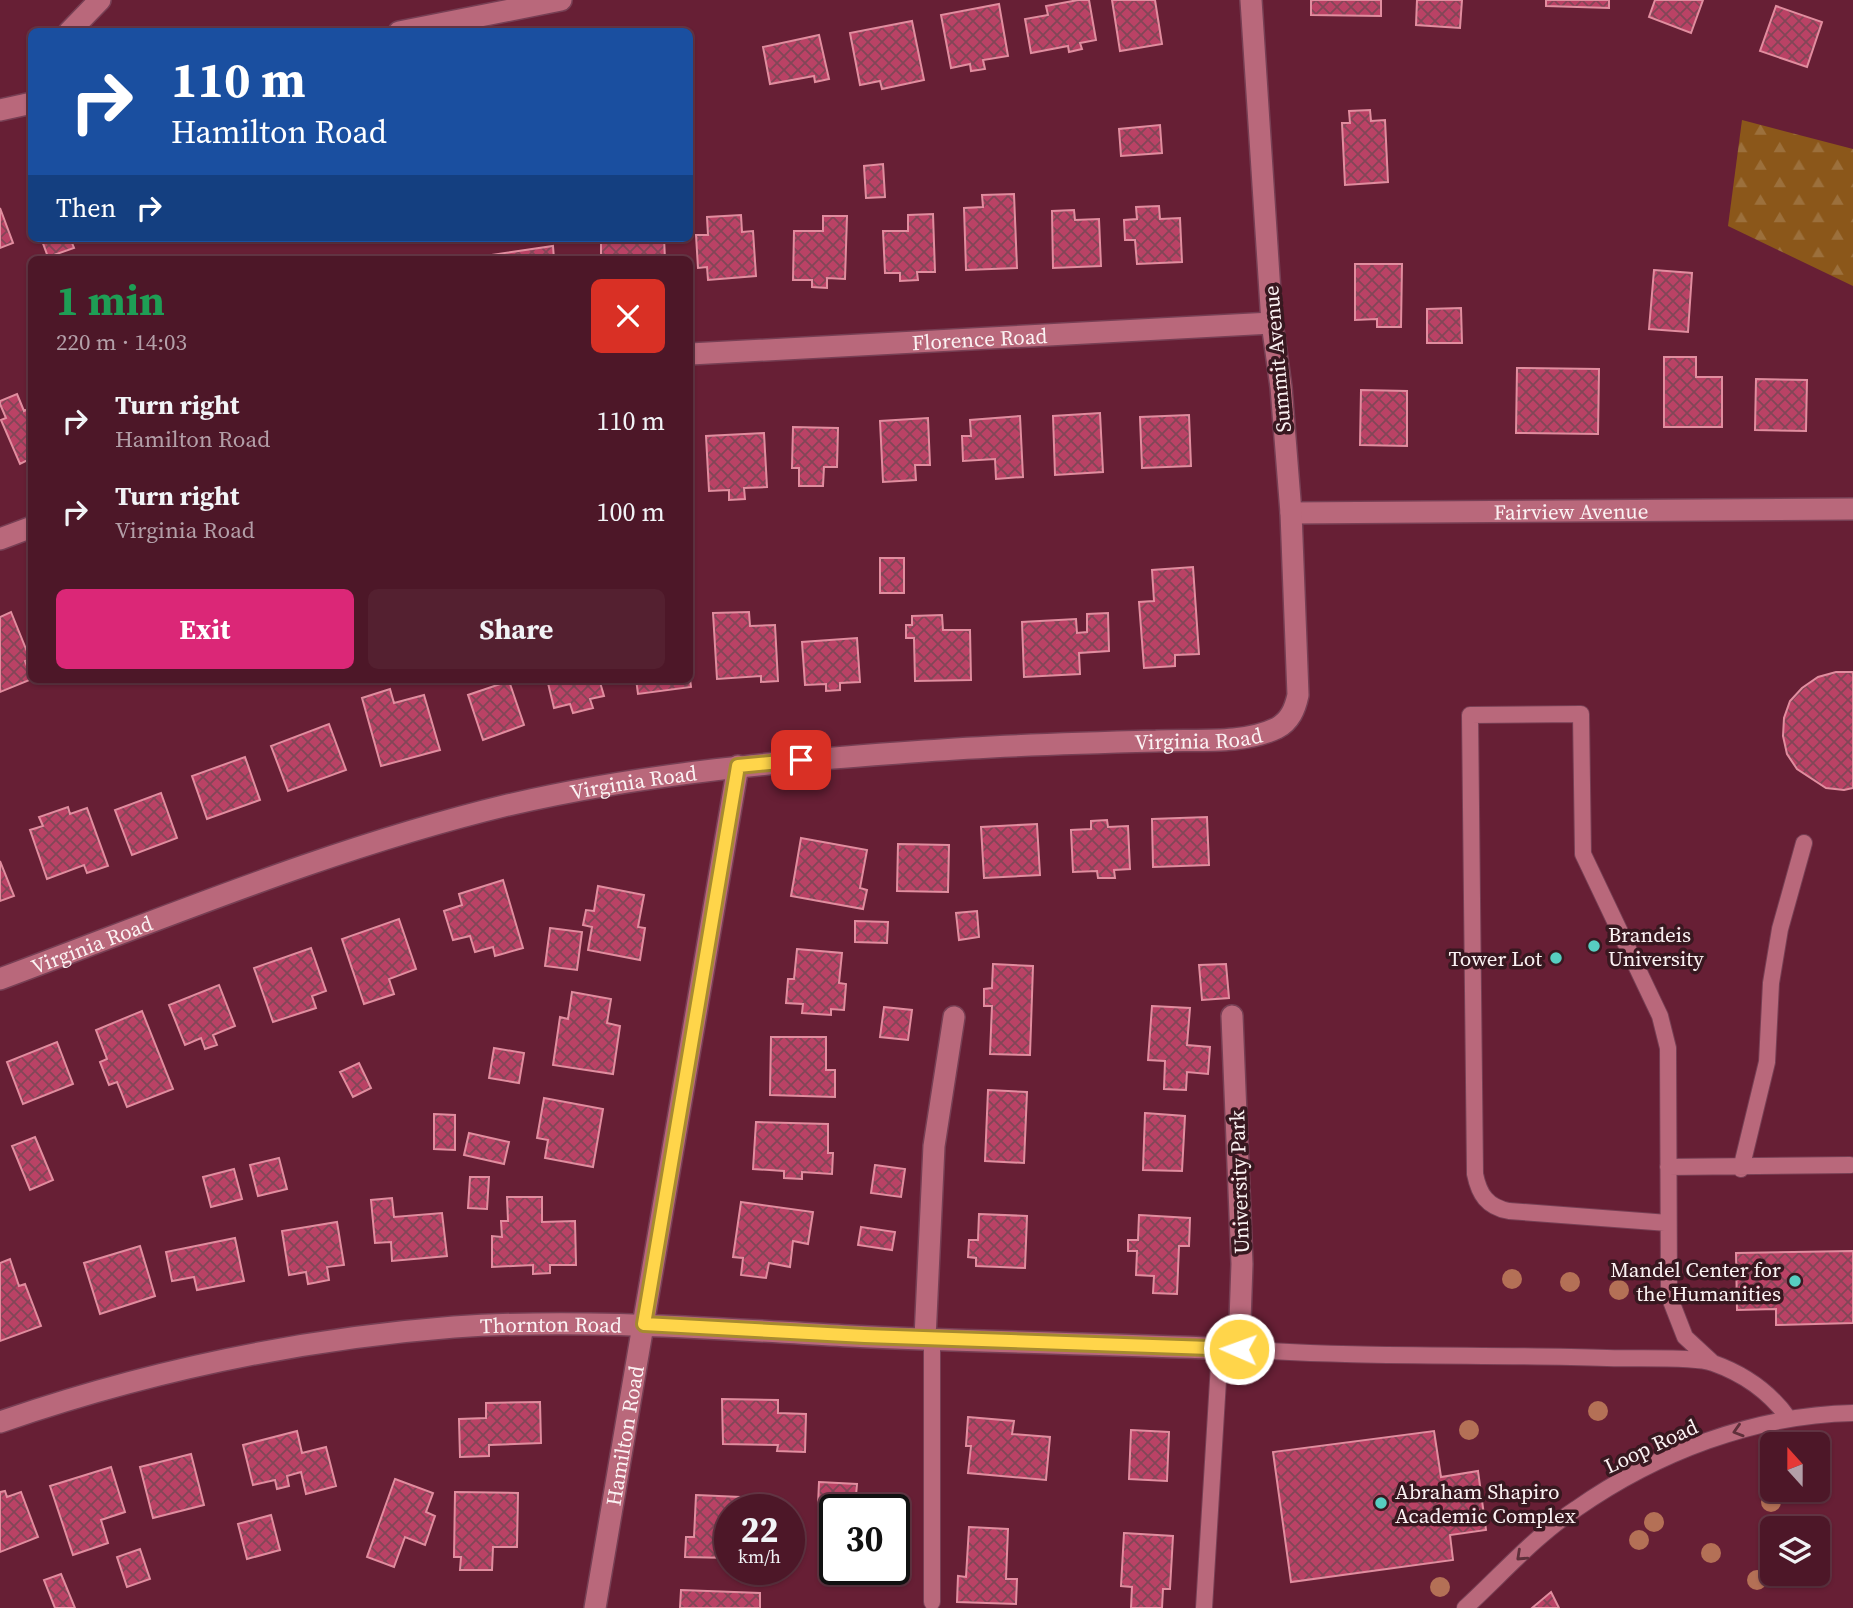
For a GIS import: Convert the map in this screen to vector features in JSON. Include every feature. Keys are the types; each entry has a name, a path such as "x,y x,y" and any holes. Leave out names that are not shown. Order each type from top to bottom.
{"street":[{"path":"73,28 100,0"},
{"path":"419,28 561,0"},
{"name":"Summit Avenue","path":"1251,0 1272,323 1281,387 1291,513 1298,695 1291,716"},
{"path":"0,110 28,99"},
{"name":"Florence Road","path":"693,354 1272,323"},
{"name":"Fairview Avenue","path":"1291,513 1853,509"},
{"path":"0,539 28,528"},
{"name":"Virginia Road","path":"0,979 185,909 428,826 561,794 738,766 989,747 1239,737 1270,731 1282,726 1291,716"},
{"name":"Hamilton Road","path":"595,1608 738,766"},
{"name":"University Park","path":"1230,1348 1242,1264 1232,1016"},
{"path":"928,1338 934,1146 954,1017"},
{"name":"Thornton Road","path":"0,1422 113,1387 333,1342 487,1325 644,1324 928,1338 1230,1348"}],"lane":[{"path":"1668,1223 1508,1211 1492,1206 1480,1192 1475,1174 1470,715 1580,715 1583,854 1665,1032 1670,1066 1668,1279 1673,1311 1685,1337 1712,1362 1759,1386 1789,1419"},
{"path":"1741,1169 1767,1062 1771,983 1780,929 1804,844"},
{"path":"1668,1167 1741,1169 1850,1165"},
{"path":"928,1338 932,1602"},
{"path":"1230,1348 1352,1356 1482,1354 1712,1362"},
{"name":"University Park","path":"1204,1608 1230,1348"},
{"name":"Loop Road","path":"1465,1608 1574,1510 1614,1485 1692,1446 1745,1429 1789,1419 1853,1413"}],"green space":[{"path":"1742,120 1853,149 1853,286 1728,226"}],"building":[{"path":"1089,0 1096,40 1080,43 1082,49 1069,52 1068,46 1031,53 1025,19 1048,15 1046,6"},
{"path":"1112,0 1155,0 1162,44 1120,51"},
{"path":"1311,0 1381,0 1381,16 1311,15"},
{"path":"1417,0 1462,0 1460,28 1416,25"},
{"path":"1546,0 1609,0 1609,8 1546,6"},
{"path":"1655,0 1703,0 1691,33 1649,17"},
{"path":"999,4 1008,56 983,60 985,69 971,71 970,64 951,68 941,15"},
{"path":"1776,6 1822,22 1807,67 1760,51"},
{"path":"912,21 924,80 882,89 880,81 860,85 850,33"},
{"path":"819,35 829,79 815,82 814,76 770,84 763,47"},
{"path":"1370,110 1371,121 1385,120 1388,182 1345,185 1342,123 1350,123 1349,111"},
{"path":"1160,125 1162,153 1121,156 1119,129"},
{"path":"883,164 885,197 866,198 864,166"},
{"path":"1014,194 1017,268 966,270 964,208 983,207 982,195"},
{"path":"1159,206 1160,219 1180,218 1182,262 1137,264 1135,240 1125,240 1124,220 1137,219 1136,207"},
{"path":"0,208 13,243 0,248"},
{"path":"1074,210 1075,220 1099,219 1101,266 1053,268 1052,211"},
{"path":"933,214 935,272 917,272 918,280 900,281 900,273 885,273 883,231 908,231 908,215"},
{"path":"741,215 742,232 753,231 756,276 708,280 707,267 698,268 696,235 708,235 707,217"},
{"path":"823,216 847,216 845,279 827,278 827,288 812,287 812,280 793,280 794,231 823,231"},
{"path":"42,242 72,242 74,248 48,256"},
{"path":"601,242 664,242 665,256 601,256"},
{"path":"553,246 554,256 491,256"},
{"path":"1355,264 1402,264 1401,327 1377,327 1377,319 1355,320"},
{"path":"1654,270 1692,273 1688,332 1649,329"},
{"path":"1461,308 1462,343 1427,343 1427,309"},
{"path":"1664,357 1696,357 1696,377 1722,377 1722,427 1664,427"},
{"path":"1517,368 1599,369 1598,434 1516,433"},
{"path":"1756,379 1807,380 1806,431 1755,430"},
{"path":"1361,390 1407,391 1407,446 1360,445"},
{"path":"17,394 24,411 28,409 28,460 20,464 1,420 6,418 0,401"},
{"path":"1100,413 1103,472 1055,475 1053,416"},
{"path":"1189,415 1191,466 1142,468 1140,417"},
{"path":"1020,416 1023,477 996,479 995,459 963,461 962,436 971,436 970,420"},
{"path":"928,418 930,465 915,465 916,480 883,482 880,421"},
{"path":"793,427 838,428 837,467 824,467 823,486 799,486 799,468 792,468"},
{"path":"764,433 767,487 744,488 745,499 729,500 729,490 709,491 706,436"},
{"path":"880,558 904,558 904,593 880,593"},
{"path":"1193,567 1199,654 1175,655 1175,666 1144,668 1139,602 1154,601 1152,570"},
{"path":"11,612 28,654 28,660 25,661 28,681 0,692 0,617"},
{"path":"749,612 750,626 775,625 778,681 761,682 761,676 717,679 713,613"},
{"path":"1108,613 1109,651 1079,653 1080,674 1024,677 1022,622 1076,619 1077,633 1087,632 1087,614"},
{"path":"942,615 943,630 970,630 971,680 915,681 914,638 906,638 906,625 912,625 912,616"},
{"path":"857,638 860,682 840,683 840,690 826,691 826,684 805,685 802,642"},
{"path":"1836,672 1853,672 1853,788 1844,790 1826,788 1797,769 1787,754 1783,736 1784,718 1790,701 1818,677"},
{"path":"510,683 524,725 483,740 468,695"},
{"path":"548,683 600,683 604,696 590,699 593,708 573,713 570,704 554,708"},
{"path":"637,683 690,683 691,687 638,694"},
{"path":"390,689 394,703 424,695 440,750 381,766 362,698"},
{"path":"329,724 346,770 288,791 271,746"},
{"path":"245,757 260,800 207,819 192,776"},
{"path":"161,793 177,838 132,855 115,810"},
{"path":"68,807 70,814 87,808 108,866 87,873 84,865 47,879 30,830 43,826 39,817"},
{"path":"1207,817 1209,865 1153,867 1152,819"},
{"path":"1107,820 1108,827 1128,826 1130,869 1114,870 1115,878 1098,878 1097,871 1073,872 1071,830 1091,829 1091,821"},
{"path":"1037,824 1040,875 984,878 981,827"},
{"path":"801,838 867,850 860,888 867,890 863,909 791,896"},
{"path":"898,844 949,845 948,892 897,891"},
{"path":"0,861 14,896 0,901"},
{"path":"503,880 523,948 495,956 493,947 475,952 470,936 453,940 444,911 462,905 459,894"},
{"path":"598,886 644,895 638,927 645,928 640,960 588,950 592,927 583,925 586,910 594,911"},
{"path":"977,911 979,937 959,940 956,913"},
{"path":"399,919 416,969 389,979 394,994 364,1004 342,939"},
{"path":"855,921 888,922 887,943 855,942"},
{"path":"550,928 582,932 577,970 545,966"},
{"path":"311,948 326,991 312,996 316,1008 273,1022 254,968"},
{"path":"797,949 842,953 839,983 846,984 844,1010 831,1009 831,1015 802,1013 803,1004 786,1003 788,979 794,979"},
{"path":"993,964 1033,966 1030,1055 990,1054 992,1006 984,1006 984,989 992,988"},
{"path":"1226,964 1229,998 1202,1000 1199,965"},
{"path":"219,985 235,1026 213,1035 217,1045 205,1049 201,1038 185,1045 169,1005"},
{"path":"572,992 611,999 607,1023 620,1026 613,1074 553,1065 560,1017 568,1019"},
{"path":"1152,1006 1190,1008 1187,1045 1210,1047 1208,1074 1187,1072 1186,1090 1164,1089 1165,1061 1148,1060"},
{"path":"884,1007 912,1010 908,1040 880,1037"},
{"path":"142,1011 173,1089 127,1107 117,1082 109,1085 100,1062 107,1059 96,1030"},
{"path":"771,1037 826,1037 826,1070 835,1070 835,1097 770,1095"},
{"path":"57,1042 73,1084 23,1104 7,1062"},
{"path":"494,1048 524,1053 519,1083 489,1078"},
{"path":"359,1063 371,1088 353,1097 340,1072"},
{"path":"988,1090 1027,1092 1024,1163 985,1161"},
{"path":"544,1098 603,1109 593,1167 545,1158 548,1140 537,1138"},
{"path":"1145,1113 1185,1116 1182,1171 1143,1170"},
{"path":"434,1114 455,1115 455,1150 434,1149"},
{"path":"756,1122 828,1124 828,1153 833,1153 832,1174 802,1172 802,1179 784,1178 784,1171 753,1169"},
{"path":"469,1133 509,1142 504,1164 464,1155"},
{"path":"35,1137 53,1180 30,1190 12,1146"},
{"path":"279,1158 287,1189 258,1196 250,1165"},
{"path":"875,1165 905,1169 901,1197 871,1193"},
{"path":"234,1169 242,1199 211,1207 203,1177"},
{"path":"470,1177 489,1177 487,1209 468,1208"},
{"path":"507,1197 542,1197 542,1222 575,1221 576,1265 550,1265 550,1273 533,1274 533,1265 492,1267 492,1236 502,1237 501,1221 508,1221"},
{"path":"392,1198 394,1217 442,1213 447,1256 392,1261 391,1242 375,1243 371,1200"},
{"path":"741,1202 813,1212 808,1244 793,1241 790,1267 769,1263 766,1278 741,1275 743,1258 733,1257"},
{"path":"979,1214 1027,1216 1025,1268 976,1266 976,1258 968,1257 969,1240 978,1240"},
{"path":"1139,1215 1190,1218 1189,1246 1179,1246 1177,1294 1153,1293 1154,1276 1136,1275 1137,1251 1128,1251 1128,1240 1138,1240"},
{"path":"337,1222 344,1265 327,1267 329,1280 308,1284 306,1272 289,1275 282,1231"},
{"path":"861,1227 895,1232 892,1250 858,1245"},
{"path":"235,1238 244,1281 197,1290 194,1277 172,1281 166,1252"},
{"path":"140,1246 155,1296 100,1314 84,1263"},
{"name":"Mandel Center for the Humanities","path":"1853,1251 1853,1323 1776,1325 1776,1309 1737,1310 1736,1253"},
{"path":"10,1259 19,1286 25,1284 41,1326 0,1341 0,1263"},
{"path":"722,1399 778,1400 778,1413 806,1414 805,1452 777,1451 778,1445 723,1444"},
{"path":"540,1402 541,1443 489,1445 489,1456 460,1457 459,1419 486,1418 486,1403"},
{"path":"968,1417 1014,1421 1012,1434 1050,1437 1046,1480 968,1473 971,1446 966,1446"},
{"path":"1131,1430 1169,1432 1167,1481 1129,1479"},
{"path":"297,1431 302,1453 326,1447 336,1486 306,1494 301,1472 287,1476 289,1486 277,1489 275,1480 253,1485 243,1445"},
{"name":"Abraham Shapiro Academic Complex","path":"1434,1431 1441,1477 1478,1471 1486,1530 1450,1535 1453,1560 1291,1582 1273,1452"},
{"path":"191,1454 204,1505 153,1518 140,1467"},
{"path":"111,1467 125,1512 101,1520 108,1543 73,1555 50,1486"},
{"path":"395,1479 433,1493 426,1512 435,1516 425,1545 405,1537 394,1567 367,1557"},
{"path":"819,1482 857,1484 856,1494 819,1494 818,1505"},
{"path":"5,1491 7,1497 21,1492 38,1537 0,1552 0,1492"},
{"path":"455,1492 518,1493 517,1547 493,1547 492,1570 460,1570 461,1557 454,1557"},
{"path":"696,1495 714,1496 714,1558 685,1557 686,1537 694,1537"},
{"path":"271,1515 280,1550 247,1559 238,1524"},
{"path":"969,1527 1008,1529 1006,1579 1017,1579 1016,1604 957,1602 958,1576 966,1577"},
{"path":"1124,1533 1173,1536 1170,1589 1163,1589 1162,1608 1131,1608 1132,1587 1121,1586"},
{"path":"140,1549 150,1579 127,1587 117,1557"},
{"path":"61,1574 75,1608 55,1608 44,1580"},
{"path":"681,1590 760,1593 760,1608 680,1608"},
{"path":"1551,1592 1559,1608 1532,1608"}],"place":[{"name":"Brandeis University","path":"1594,946"},
{"name":"Tower Lot","path":"1556,958"},
{"name":"Mandel Center for the Humanities","path":"1795,1281"},
{"name":"Abraham Shapiro Academic Complex","path":"1381,1503"}],"route":[{"path":"801,760 738,766 644,1324 865,1336 1239,1349"}]}
